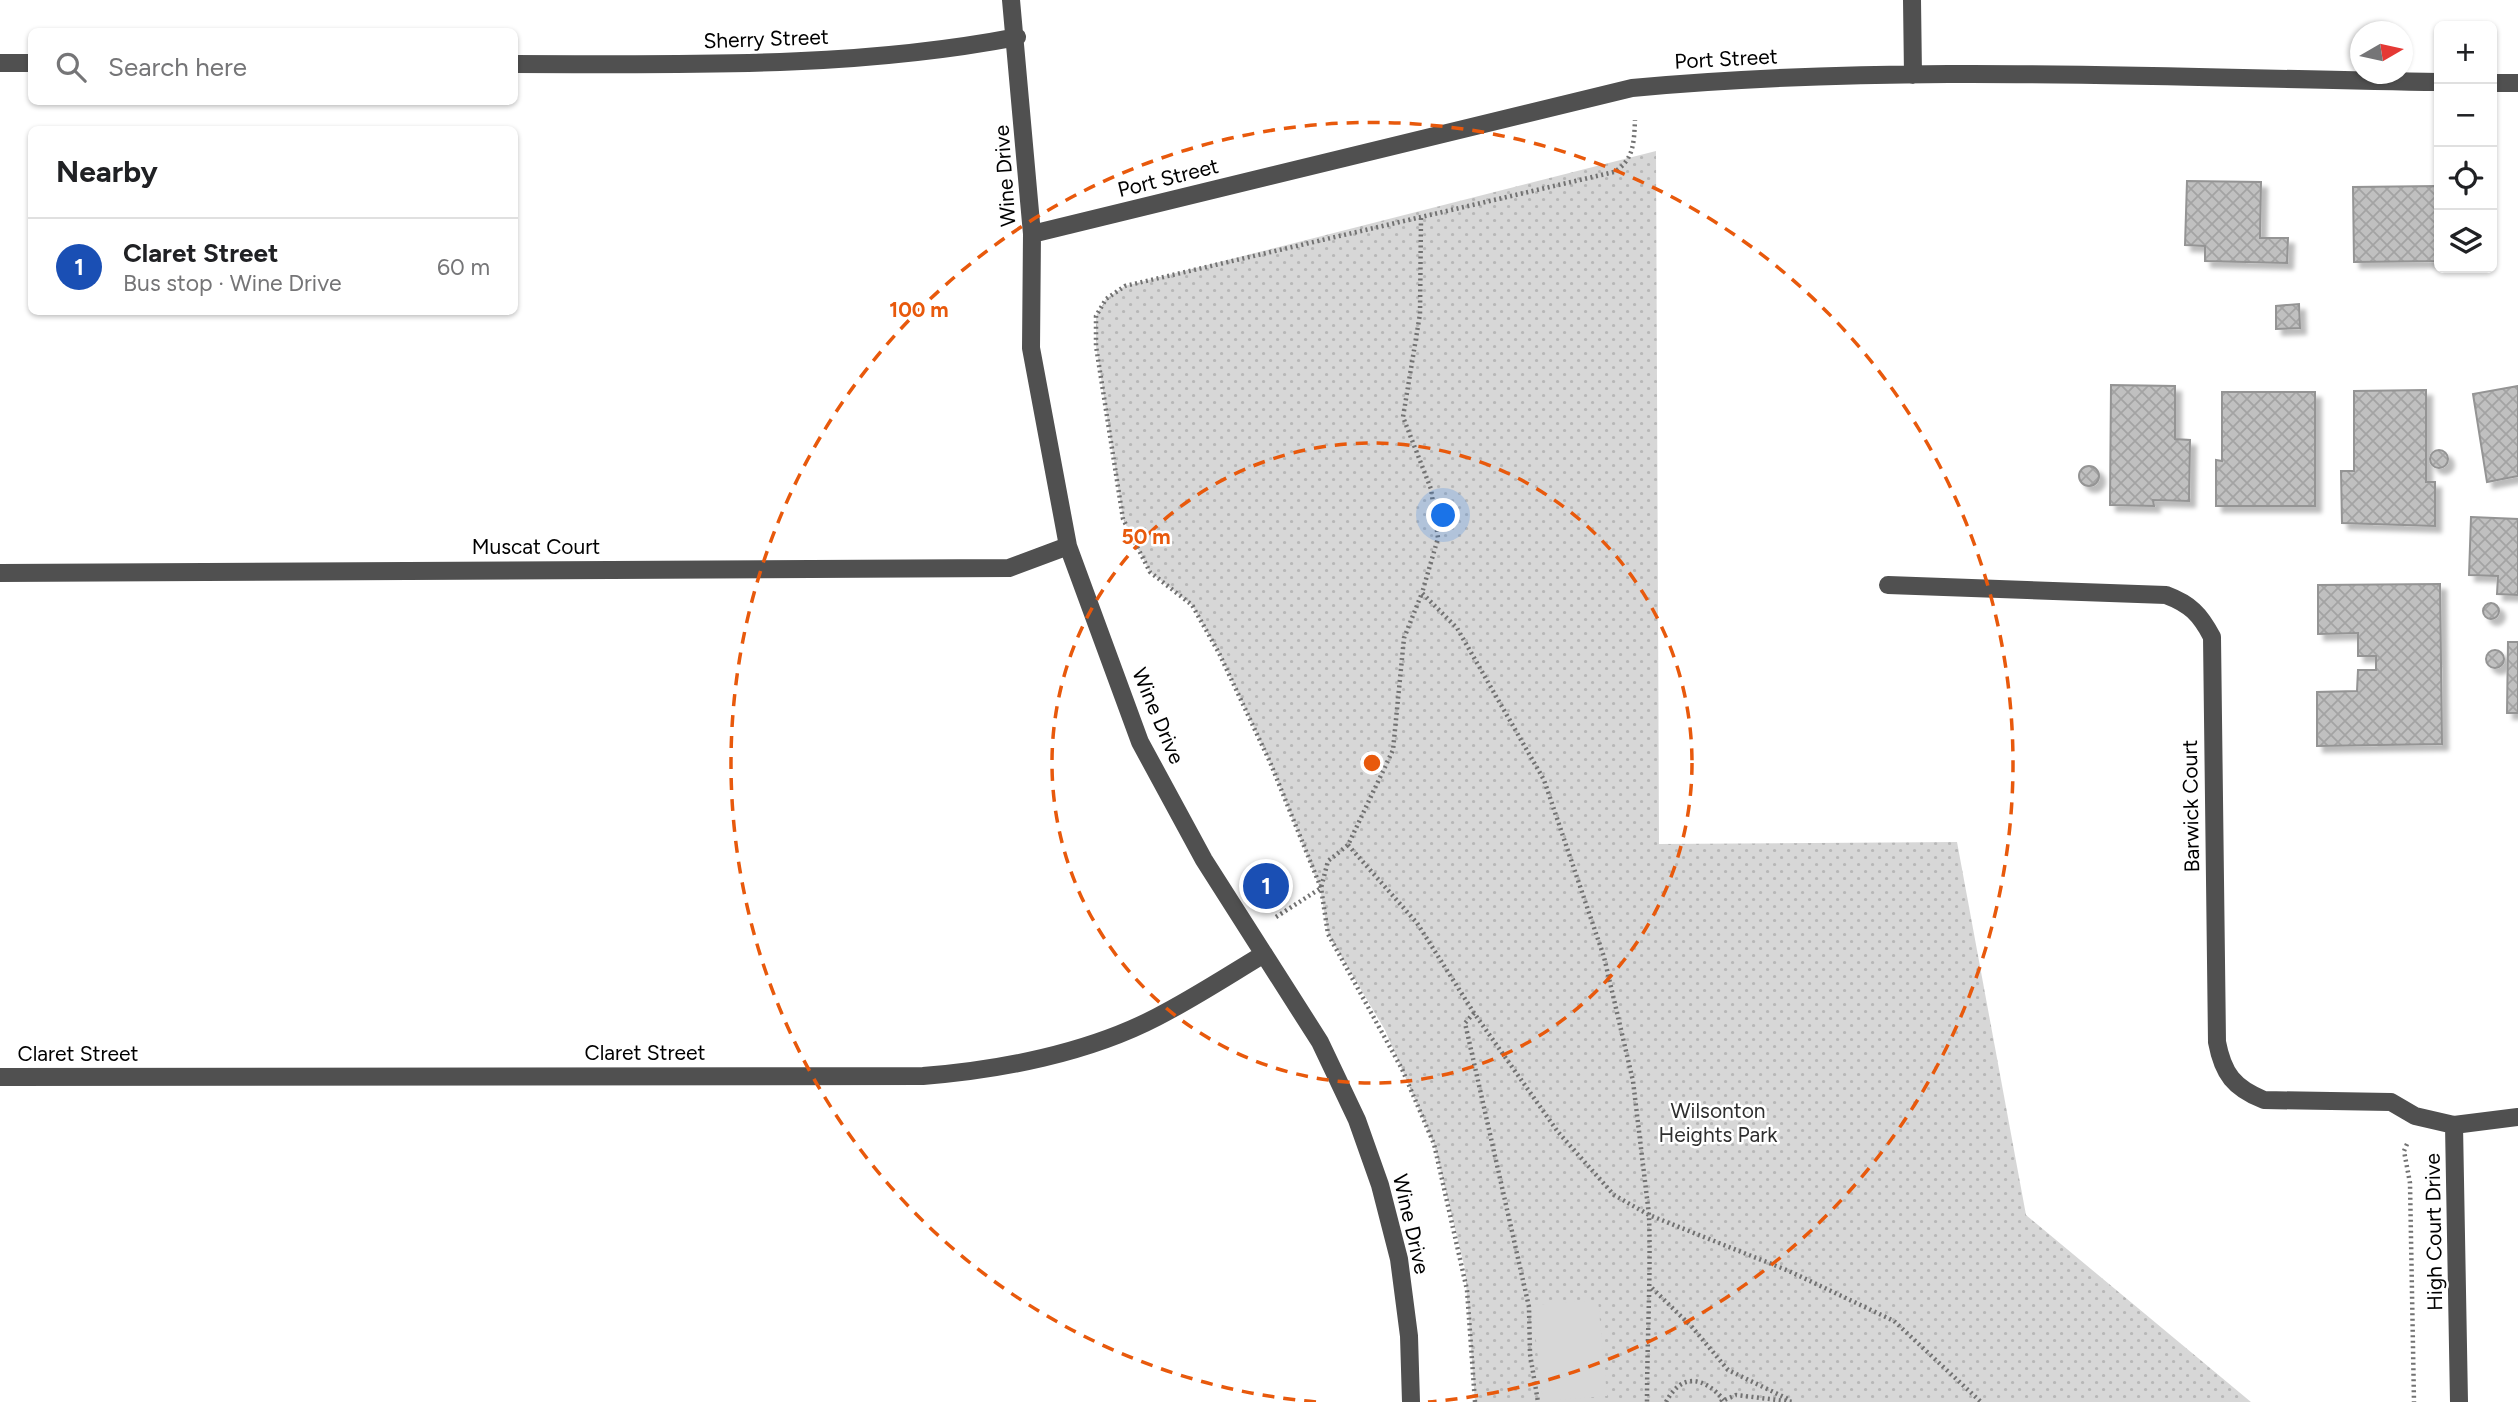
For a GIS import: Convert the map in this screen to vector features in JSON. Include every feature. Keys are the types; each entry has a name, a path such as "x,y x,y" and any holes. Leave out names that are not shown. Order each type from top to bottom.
{"street":[{"name":"Wine Drive","path":"1012,0 1032,234 1031,348 1068,546 1140,742 1204,860 1320,1042 1357,1120 1380,1185 1399,1259 1409,1336 1411,1402"},
{"path":"1912,0 1913,75"},
{"name":"Sherry Street","path":"518,64 771,65 945,51 1017,37"},
{"path":"0,62 28,63"},
{"name":"Port Street","path":"1032,234 1632,88 1719,80 1913,75 2434,82"},
{"path":"2497,83 2518,83"},
{"name":"Muscat Court","path":"0,573 1009,568 1068,546"},
{"name":"Barwick Court","path":"1888,585 2166,595 2188,603 2201,616 2212,637 2217,1042 2228,1079 2245,1092 2264,1100 2295,1103 2372,1100 2391,1102 2416,1116 2454,1125"},
{"name":"Claret Street","path":"0,1077 909,1076 991,1070 1110,1037 1156,1018 1264,954"},
{"name":"High Court Drive","path":"2459,1402 2454,1125 2518,1117"}],"path":[{"path":"1475,1402 1467,1290 1434,1144 1402,1069 1328,934 1321,888 1270,762 1219,653 1192,605 1150,572 1123,519 1096,346 1096,316 1107,299 1125,286 1614,172 1626,164 1634,145 1632,88"},
{"path":"1251,934 1321,888 1328,861 1348,845 1393,750 1404,638 1423,593 1438,538 1431,489 1403,418 1420,314 1421,218"},
{"path":"1423,593 1457,628 1544,780 1604,957 1633,1082 1649,1215 1651,1287 1647,1327 1647,1402"},
{"path":"1348,845 1417,923 1474,1013 1558,1132 1614,1195 1649,1215 1789,1272 1894,1321 1981,1402"},
{"path":"1474,1013 1465,1023 1529,1307 1530,1354 1538,1402"},
{"path":"2414,1402 2410,1183 2404,1151 2416,1116"},
{"path":"1651,1287 1692,1327 1728,1370 1792,1401"},
{"path":"1666,1402 1679,1384 1693,1380 1713,1387 1722,1401 1736,1395 1792,1401"}],"green space":[{"name":"Wilsonton Heights Park","path":"1656,151 1659,844 1957,842 2026,1215 2251,1402 1475,1402 1465,1269 1434,1144 1385,1030 1328,934 1320,888 1270,762 1219,653 1192,605 1150,572 1123,519 1096,346 1096,316 1106,299 1125,286"},
{"path":"1598,1300 1607,1396 1543,1401 1532,1305"}],"building":[{"path":"2187,181 2261,182 2260,238 2288,238 2287,263 2205,261 2205,246 2185,245"},
{"path":"2434,186 2434,261 2354,262 2353,187"},
{"path":"2299,304 2300,328 2276,329 2276,306"},
{"path":"2111,385 2175,386 2175,439 2190,440 2189,501 2153,500 2154,506 2110,505"},
{"path":"2518,386 2518,476 2487,482 2473,394"},
{"path":"2426,390 2426,482 2435,482 2435,526 2342,523 2341,471 2354,471 2354,391"},
{"path":"2222,392 2315,392 2315,506 2216,506 2216,460 2222,461"},
{"path":"2439,450 2445,453 2448,459 2445,465 2439,468 2433,465 2430,459 2433,453"},
{"path":"2089,466 2096,469 2099,476 2096,483 2089,486 2082,483 2079,476 2082,469"},
{"path":"2471,517 2518,519 2518,595 2497,594 2498,576 2469,575"},
{"path":"2440,584 2442,744 2317,746 2317,692 2357,691 2358,670 2376,670 2376,656 2358,656 2358,633 2318,634 2318,585"},
{"path":"2488,603 2494,603 2499,611 2497,617 2488,619 2483,614 2483,608"},
{"path":"2508,642 2518,642 2518,713 2507,713"},
{"path":"2491,650 2499,650 2504,659 2502,666 2491,668 2486,663 2486,655"}],"place":[{"name":"Claret Street","path":"1266,886"}]}
